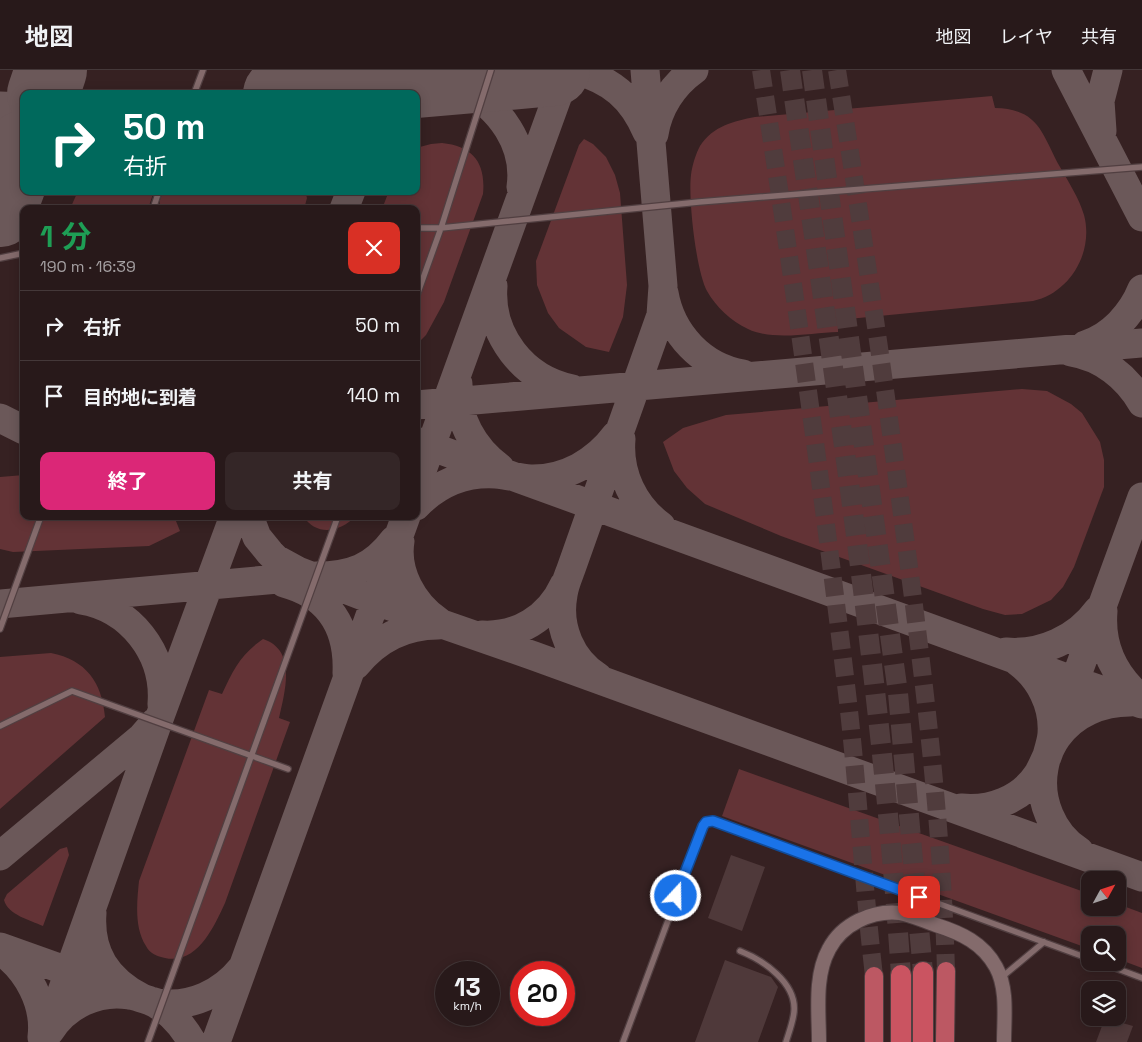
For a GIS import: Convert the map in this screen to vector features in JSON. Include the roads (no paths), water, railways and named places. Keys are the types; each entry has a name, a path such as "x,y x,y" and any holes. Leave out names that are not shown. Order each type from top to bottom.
{"highway":[{"path":"946,971 946,1042"},
{"path":"923,972 923,1042"},
{"path":"901,1042 902,975"},
{"path":"874,976 874,1042"},
{"path":"946,994 955,1026 956,1042"}],"street":[{"path":"819,1042 820,975 824,959 830,947 838,936 850,926 872,915 900,913 965,936 984,950 996,967 1000,978 1004,1000 1004,1042"}],"lane":[{"path":"196,90 203,70"},
{"path":"420,287 441,228 491,70"},
{"path":"420,228 441,228 699,202 1142,167"},
{"path":"0,258 20,254"},
{"path":"0,629 40,520"},
{"path":"148,1042 337,520"},
{"path":"0,726 72,691 288,769"},
{"path":"623,1042 676,896 706,822 713,821 1081,956"},
{"path":"1000,978 1044,942"},
{"path":"740,951 755,956 774,969 790,991 795,1010 786,1042"},
{"path":"1123,971 1142,978"}],"tunnel":[{"path":"761,70 807,381 837,615 851,728 874,976"},
{"path":"790,70 839,408 868,634 892,861 901,975"},
{"path":"812,70 898,693 923,972"},
{"path":"837,70 880,352 918,634 936,802 946,971"}]}
